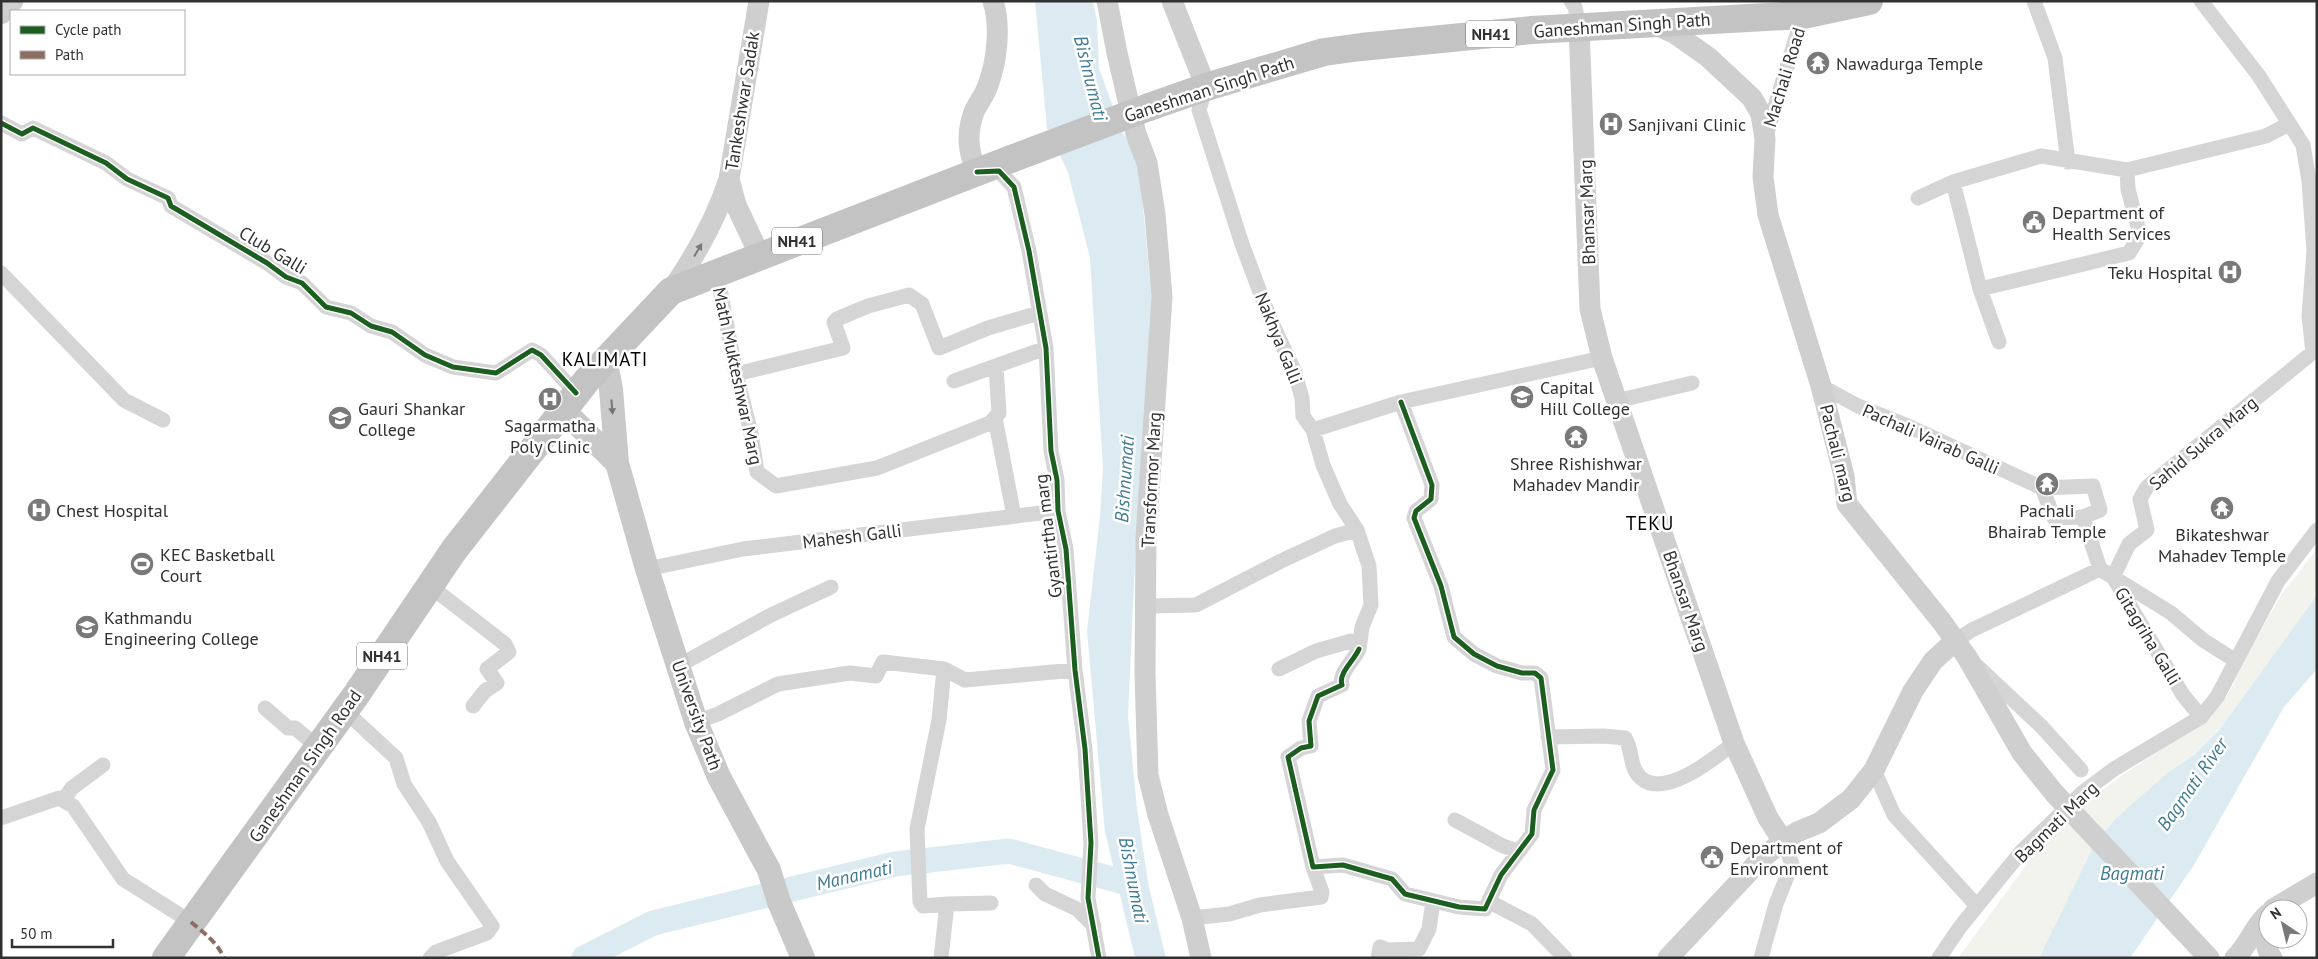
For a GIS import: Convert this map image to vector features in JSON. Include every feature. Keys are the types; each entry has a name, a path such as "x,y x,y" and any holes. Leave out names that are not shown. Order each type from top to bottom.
{"highway":[{"name":"NH41","path":"1840,5 1869,1"},
{"name":"Ganeshman Singh Path","path":"606,359 671,290 1149,107 1206,87 1324,52 1410,41 1579,27 1802,15 1840,5"},
{"name":"Ganeshman Singh Road","path":"166,958 319,748 454,550 606,359"}],"main road":[{"path":"1,14 13,1"},
{"name":"Tankeshwar Sadak","path":"759,1 729,179 736,205 760,256"},
{"path":"977,172 970,156 968,135 974,112 988,86 994,63 997,27 993,1"},
{"name":"Transformor Marg","path":"1107,1 1134,125 1147,162 1156,214 1162,296 1146,537 1145,673 1148,775 1158,815 1192,918 1201,958"},
{"path":"1172,1 1206,87"},
{"path":"1651,22 1674,33 1708,57 1752,98 1761,114 1766,139"},
{"name":"Bhansar Marg","path":"1579,27 1590,309 1602,358 1734,743 1764,809 1782,841"},
{"name":"Pachali marg","path":"1766,139 1763,177 1768,214 1821,386 1844,476 1847,504 1961,649 2022,753 2040,776 2210,958"},
{"path":"671,290 706,237 720,208 729,179"},
{"name":"University Path","path":"606,359 618,463 647,569 696,722 718,777 769,870 779,902 802,958"},
{"path":"570,402 618,463"},
{"path":"1668,958 1760,860 1782,841 1797,832 1819,823 1851,799 1874,770 1913,691 1933,661 1961,649"},
{"path":"2291,899 2317,883"},
{"path":"2236,958 2251,940 2258,926"}],"street":[{"path":"1571,1 1575,7 1579,27"},
{"path":"2034,1 2055,58 2068,162"},
{"path":"2201,1 2259,76 2303,145 2315,239 2309,316 2316,353"},
{"name":"Machali Road","path":"1766,139 1802,15"},
{"name":"Nakhya Galli","path":"1206,87 1199,110 1242,244 1260,294 1294,370 1302,398 1303,416 1313,430 1323,465 1340,504 1357,530 1369,566 1371,605 1362,627 1359,649"},
{"name":"Club Galli","path":"1,123 22,134 33,128 106,163 127,179 168,198 171,206 267,263 286,278 302,283 326,306 351,314 371,326 392,332 425,355 453,367 496,374 532,350 541,355 570,402"},
{"path":"1918,198 1954,182 2041,156 2068,162 2127,170 2266,136 2289,124"},
{"path":"1980,289 2129,252 2137,240 2139,231 2128,189 2127,170"},
{"name":"Gyantirtha marg","path":"977,172 999,171 1014,187 1029,251 1046,348 1052,452 1057,480 1058,511 1066,549 1075,670 1085,749 1091,843 1088,898 1094,926"},
{"path":"1954,182 1980,289 1999,342"},
{"path":"1,273 124,400 163,420"},
{"name":"Math Mukteshwar Marg","path":"717,273 736,374 751,433 757,472 776,486 876,468 990,423 995,418"},
{"path":"736,374 843,348 834,322 837,319 868,306 909,294 922,304 939,348 988,328 1039,313"},
{"path":"954,381 1046,348"},
{"name":"Sahid Sukra Marg","path":"2107,573 2129,544 2147,530 2140,499 2146,487 2316,353"},
{"path":"1313,430 1401,402 1602,358"},
{"path":"996,367 999,413 995,418 1014,516"},
{"path":"1616,401 1692,383"},
{"name":"Pachali Vairab Galli","path":"1821,386 1858,406 1908,426 2042,488 2093,486 2100,510 2083,517"},
{"path":"1313,867 1344,865 1392,879 1405,894 1433,902 1485,909 1490,902 1501,875 1532,834 1534,810 1552,770 1541,678 1535,673 1522,673 1497,666 1474,654 1454,637 1441,586 1414,518 1416,511 1431,499 1432,485 1401,402"},
{"path":"2042,488 2054,518 2083,517 2107,573 1972,630 1961,649 2014,700 2081,770"},
{"name":"Mahesh Galli","path":"647,569 743,549 1058,511"},
{"path":"1146,606 1196,605 1281,561 1335,536 1357,530"},
{"path":"2201,717 2217,697 2278,581 2317,530"},
{"name":"Gitagriha Galli","path":"2107,573 2171,613 2203,640 2236,661"},
{"name":"Gitagriha Galli","path":"2107,573 2183,695 2201,717"},
{"path":"430,586 505,644 509,652 487,669 497,684 485,691 473,706"},
{"path":"678,666 770,615 831,587"},
{"path":"1192,918 1229,914 1260,905 1321,897 1322,892 1313,867 1288,757 1301,748 1311,746 1309,721 1318,696 1342,685 1342,673 1355,658 1359,649 1352,641 1316,651 1279,669"},
{"path":"696,722 718,714 778,684 850,673 876,676 884,662 944,669 965,680 1075,670"},
{"path":"944,669 939,720 917,829 917,868 921,905 991,903"},
{"path":"265,708 288,728 295,728 319,748"},
{"path":"345,711 396,758 404,784 429,822 447,861 492,926 487,933 436,952 430,958"},
{"name":"Bagmati Marg","path":"1939,958 1977,906 2022,852 2082,793 2114,769 2201,717"},
{"path":"1548,737 1604,736 1625,738 1635,769 1640,778 1653,784 1674,781 1700,767 1734,743"},
{"path":"63,800 72,788 102,765"},
{"path":"1874,770 1894,815 1977,906"},
{"path":"1,818 59,798 63,800 73,806 123,879 191,922"},
{"path":"1455,820 1503,846 1518,851"},
{"path":"1761,958 1776,904 1792,864 1782,841"},
{"path":"1036,885 1045,894 1077,910 1094,926 1099,958"},
{"path":"1378,958 1380,947 1388,950 1420,949 1429,929 1433,902"},
{"path":"1490,902 1532,924 1564,958"},
{"path":"941,958 947,904"}],"shaded area":[{"path":"2317,549 2317,595 2220,729 2195,754 2166,774 2114,820 2093,847 2039,958 1958,958 2044,841 2090,799 2124,774 2210,718 2229,693 2246,657 2282,594"}],"water":[{"name":"Bishnumati","path":"1035,1 1093,1 1097,21 1099,68 1122,132 1131,144 1140,174 1153,314 1137,518 1128,717 1137,808 1148,883 1166,958 1135,958 1105,832 1087,631 1100,517 1103,468 1090,258 1068,172 1047,128"},
{"name":"Bagmati","path":"2317,595 2317,669 2284,707 2194,865 2130,958 2039,958 2093,847 2114,820 2166,774 2195,754 2220,729"}],"waterway":[{"name":"Manamati","path":"584,958 653,923 895,864 1009,851 1131,884"}],"marked path":[{"path":"191,922 214,942 224,958"}],"cycle path":[{"path":"1,123 22,134 33,128 106,163 127,179 168,198 171,206 267,263 286,277 302,283 326,307 351,313 371,326 392,332 425,355 453,367 496,373 532,350 541,355 576,393"},
{"path":"977,172 999,171 1014,187 1029,251 1046,348 1051,451 1057,480 1058,511 1066,549 1075,670 1085,749 1091,843 1088,898 1099,958"},
{"path":"1359,649 1342,676 1342,685 1318,696 1309,721 1311,746 1301,748 1288,757 1313,867 1343,865 1392,879 1405,894 1459,907 1485,909 1501,875 1532,834 1534,810 1553,770 1541,678 1535,673 1522,673 1497,666 1474,654 1454,637 1441,586 1414,518 1416,511 1431,499 1432,485 1401,402"}],"place":[{"name":"Nawadurga Temple","path":"1818,63"},
{"name":"Sanjivani Clinic","path":"1611,124"},
{"name":"Department of Health Services","path":"2034,222"},
{"name":"Teku Hospital","path":"2230,272"},
{"name":"Capital Hill College","path":"1522,397"},
{"name":"Sagarmatha Poly Clinic","path":"550,399"},
{"name":"Gauri Shankar College","path":"340,418"},
{"name":"Shree Rishishwar Mahadev Mandir","path":"1576,437"},
{"name":"Pachali Bhairab Temple","path":"2047,484"},
{"name":"Bikateshwar Mahadev Temple","path":"2222,508"},
{"name":"Chest Hospital","path":"39,510"},
{"name":"KEC Basketball Court","path":"142,564"},
{"name":"Kathmandu Engineering College","path":"87,627"},
{"name":"Department of Environment","path":"1712,857"}],"district":[{"name":"KALIMATI","path":"605,359"},
{"name":"TEKU","path":"1650,523"}],"water label":[{"name":"Bagmati River","path":"2192,784"}]}
